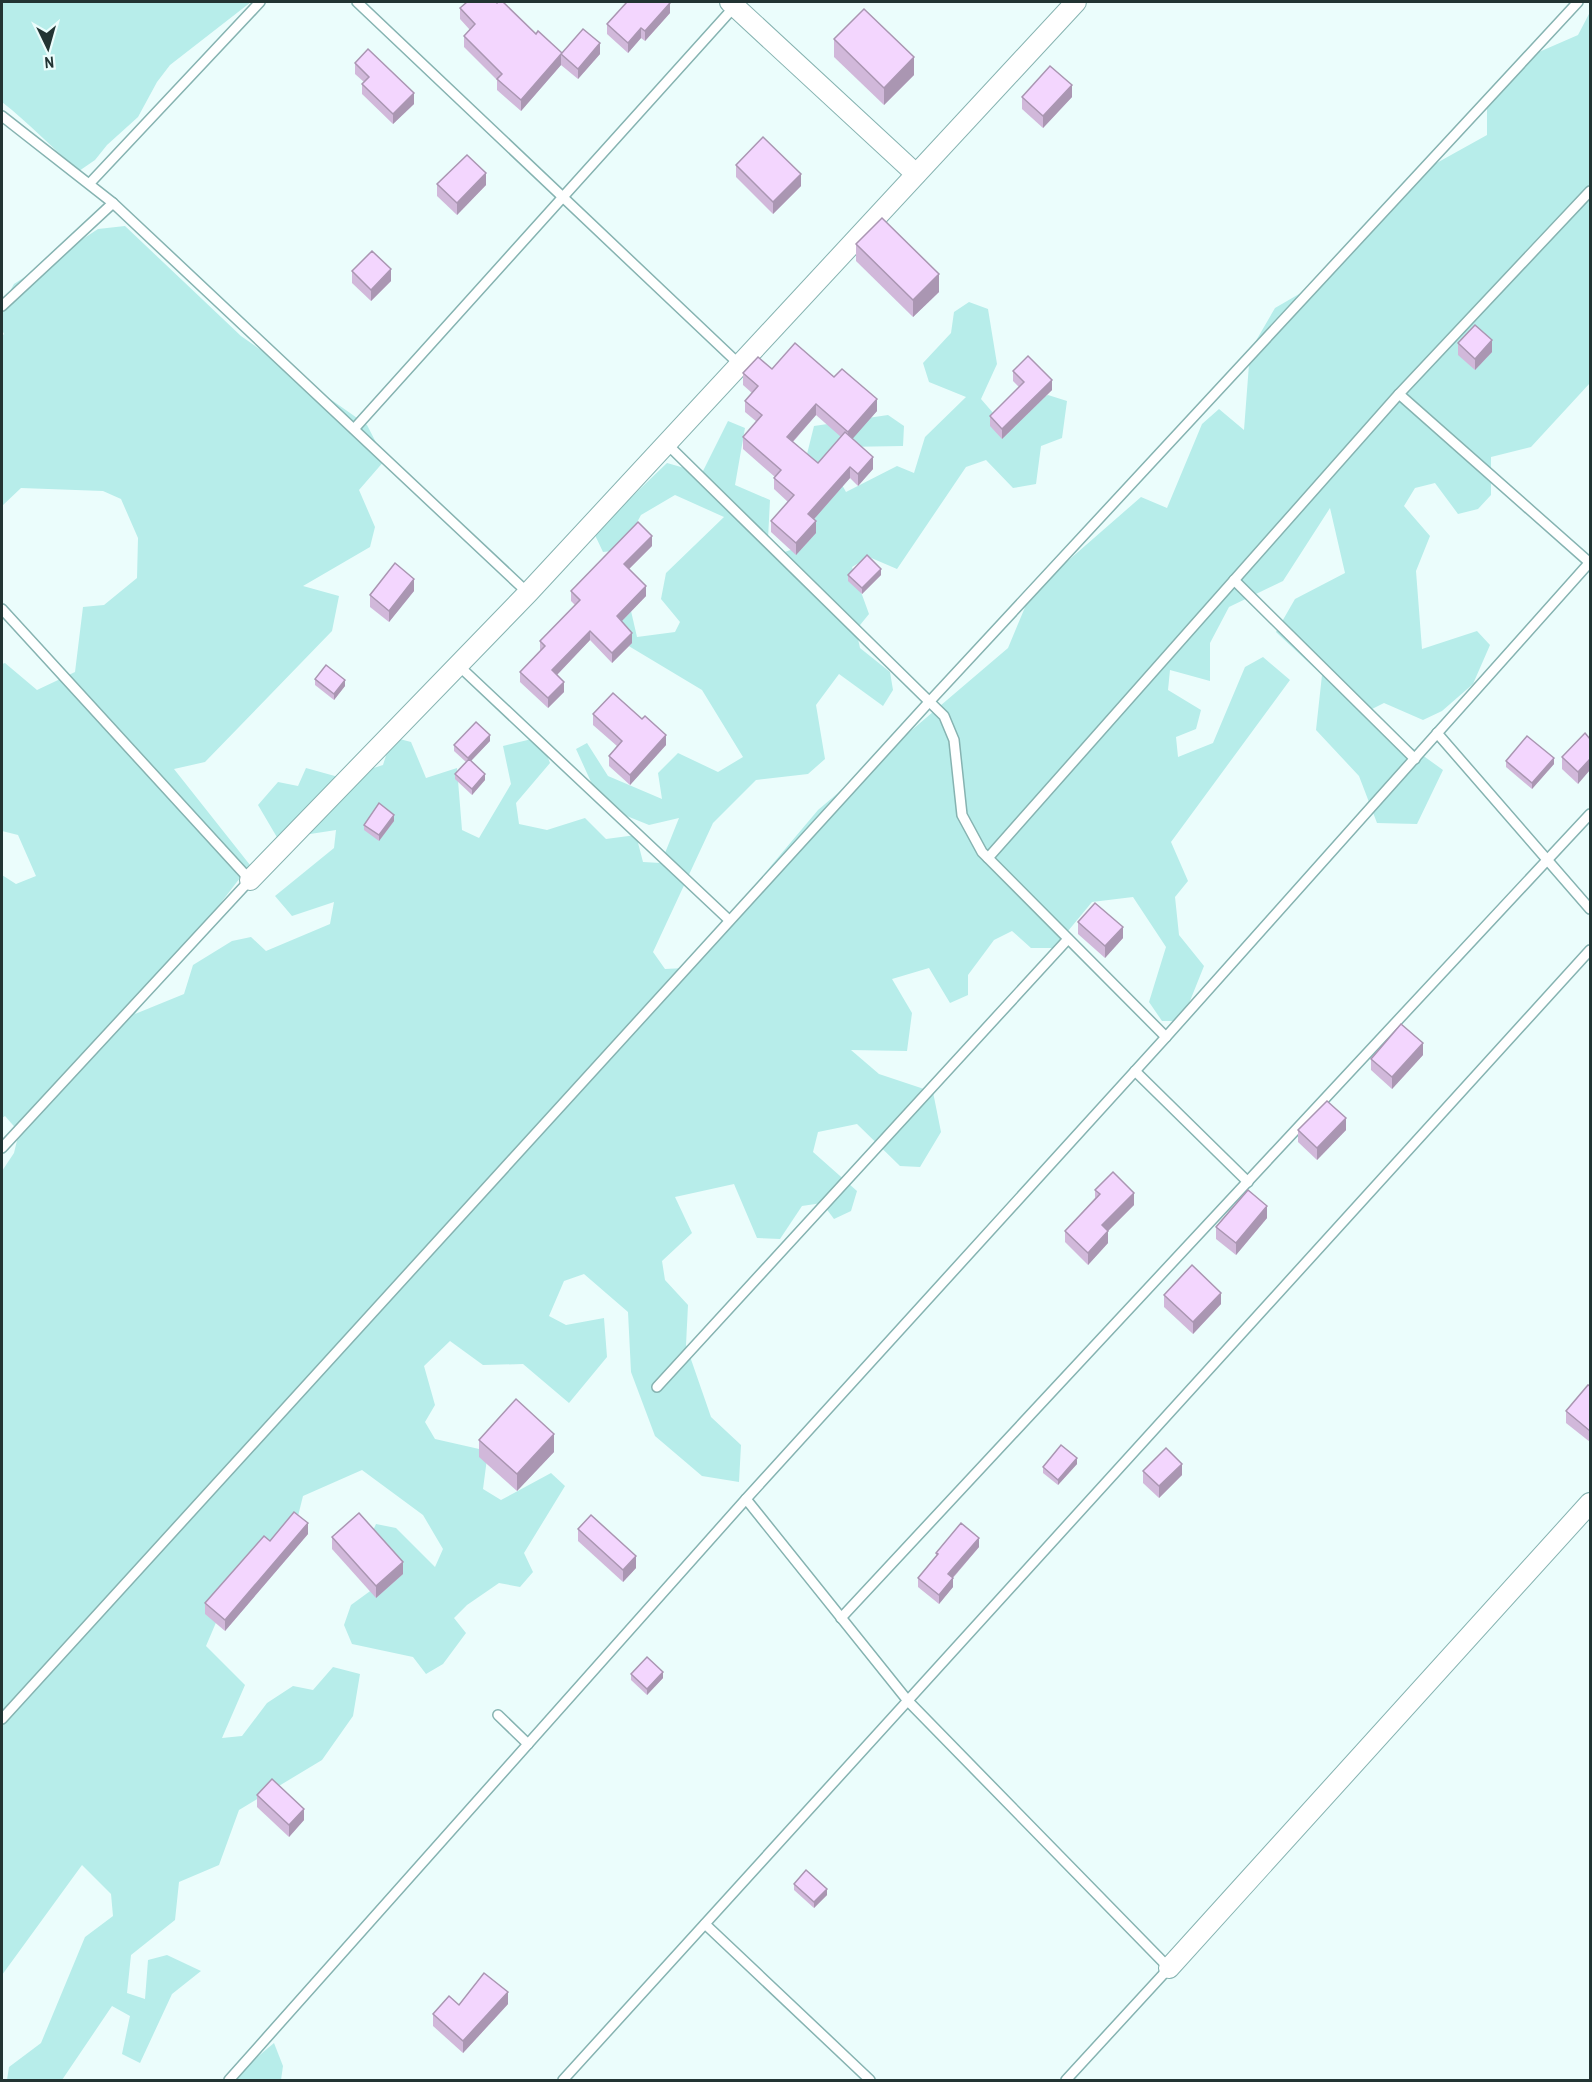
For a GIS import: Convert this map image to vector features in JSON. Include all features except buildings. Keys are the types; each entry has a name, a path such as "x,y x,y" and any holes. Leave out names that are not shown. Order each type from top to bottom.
{"street":[{"path":"250,880 528,592 1076,2"},
{"path":"735,3 916,174"},
{"path":"1169,1968 1590,1503"}],"lane":[{"path":"90,183 260,2"},
{"path":"357,2 740,365"},
{"path":"2,1719 930,701 1578,2"},
{"path":"354,429 564,197 735,3"},
{"path":"2,116 113,203 528,592"},
{"path":"988,858 1399,394 1590,191"},
{"path":"2,306 113,203"},
{"path":"229,2080 746,1499 1166,1037 1590,563 1399,394"},
{"path":"667,444 944,716 954,740 962,815 972,836 988,858 1166,1037"},
{"path":"1234,580 1415,759"},
{"path":"2,609 250,880 2,1148"},
{"path":"458,665 729,920"},
{"path":"1437,734 1590,909"},
{"path":"841,1618 1590,814"},
{"path":"657,1387 1068,939"},
{"path":"563,2080 1590,950"},
{"path":"1135,1071 1248,1182"},
{"path":"746,1499 908,1701 1169,1968 1066,2080"},
{"path":"498,1715 528,1744"},
{"path":"705,1924 870,2080"}],"shaded area":[{"path":"2,2 251,2 170,65 157,82 138,117 107,145 95,160 79,171 2,102"},
{"path":"1590,12 1590,383 1531,447 1491,457 1491,495 1478,509 1458,514 1435,483 1415,488 1404,506 1430,536 1416,571 1422,649 1477,631 1490,645 1473,684 1442,711 1423,720 1384,703 1364,713 1443,770 1417,824 1377,823 1359,776 1316,730 1322,675 1276,632 1295,599 1345,573 1330,508 1283,581 1229,607 1210,643 1210,681 1170,670 1168,690 1201,710 1196,729 1176,737 1178,757 1213,743 1245,667 1263,657 1290,680 1171,842 1188,881 1175,897 1179,935 1204,966 1182,1021 1162,1021 1149,1002 1166,947 1133,897 1092,902 1054,948 1031,948 1012,931 994,940 968,975 968,995 950,1003 929,968 892,979 912,1013 907,1051 851,1050 879,1074 933,1092 941,1132 920,1167 900,1166 857,1124 818,1132 813,1152 857,1191 851,1211 834,1219 822,1203 802,1206 780,1239 757,1238 734,1184 675,1197 692,1233 662,1261 665,1280 688,1305 686,1345 711,1417 741,1445 739,1482 702,1476 655,1436 631,1372 628,1312 584,1274 564,1281 549,1316 566,1325 604,1318 607,1357 569,1403 523,1364 483,1365 450,1341 424,1366 435,1405 425,1422 435,1439 488,1451 483,1489 501,1500 551,1473 565,1486 524,1553 533,1572 520,1587 499,1583 467,1605 454,1618 466,1633 443,1664 426,1674 413,1657 352,1644 344,1625 351,1605 395,1573 368,1542 376,1524 396,1528 435,1567 443,1549 423,1515 362,1470 303,1496 298,1516 238,1571 206,1646 245,1685 222,1738 242,1736 267,1703 293,1686 313,1690 333,1667 360,1674 353,1716 322,1760 239,1810 219,1865 179,1882 175,1920 131,1955 127,1993 145,1999 148,1960 167,1955 201,1971 172,1994 140,2063 122,2054 130,2016 112,2006 62,2080 7,2080 9,2067 41,2043 85,1937 113,1916 111,1894 82,1865 2,1975 2,1171 14,1153 19,1132 5,1116 2,1118 2,875 16,884 36,876 18,835 2,831 2,664 5,663 37,690 75,672 83,607 104,605 137,578 138,538 121,499 103,491 21,488 2,506 2,336 4,334 2,305 14,284 98,229 125,226 241,336 367,425 385,460 359,490 375,527 370,547 303,586 339,596 332,631 205,762 174,769 250,865 135,1014 184,994 193,965 232,941 251,937 266,951 330,924 334,902 292,916 275,896 334,848 336,830 278,839 258,805 278,782 298,786 306,768 342,778 383,765 392,737 411,742 426,778 457,768 462,830 479,838 511,784 503,746 540,737 550,763 516,803 519,824 547,830 585,818 606,839 636,835 643,862 661,863 679,818 649,825 602,806 576,749 587,743 608,776 662,799 658,773 678,753 718,772 743,757 702,690 622,642 617,623 631,611 637,637 675,632 680,622 661,599 666,573 724,517 675,495 641,515 622,550 603,552 594,533 667,463 702,473 728,421 745,428 735,485 770,500 768,539 779,554 799,547 827,497 804,466 814,426 888,415 904,426 903,446 843,447 827,458 846,492 897,466 914,473 925,437 966,397 929,382 923,363 951,333 954,312 969,302 988,309 997,364 981,399 994,414 1048,395 1067,401 1062,438 1041,446 1036,484 1013,488 986,460 966,467 897,569 869,557 852,567 869,614 856,630 860,648 890,672 893,690 883,706 839,674 816,705 825,759 808,774 756,780 713,823 653,952 665,969 685,968 818,810 1008,648 1031,593 1141,497 1167,508 1202,424 1219,409 1244,430 1250,351 1275,308 1306,290 1406,180 1487,135 1487,104 1518,61 1578,35"},
{"path":"274,2043 283,2066 281,2080 230,2080"}]}
